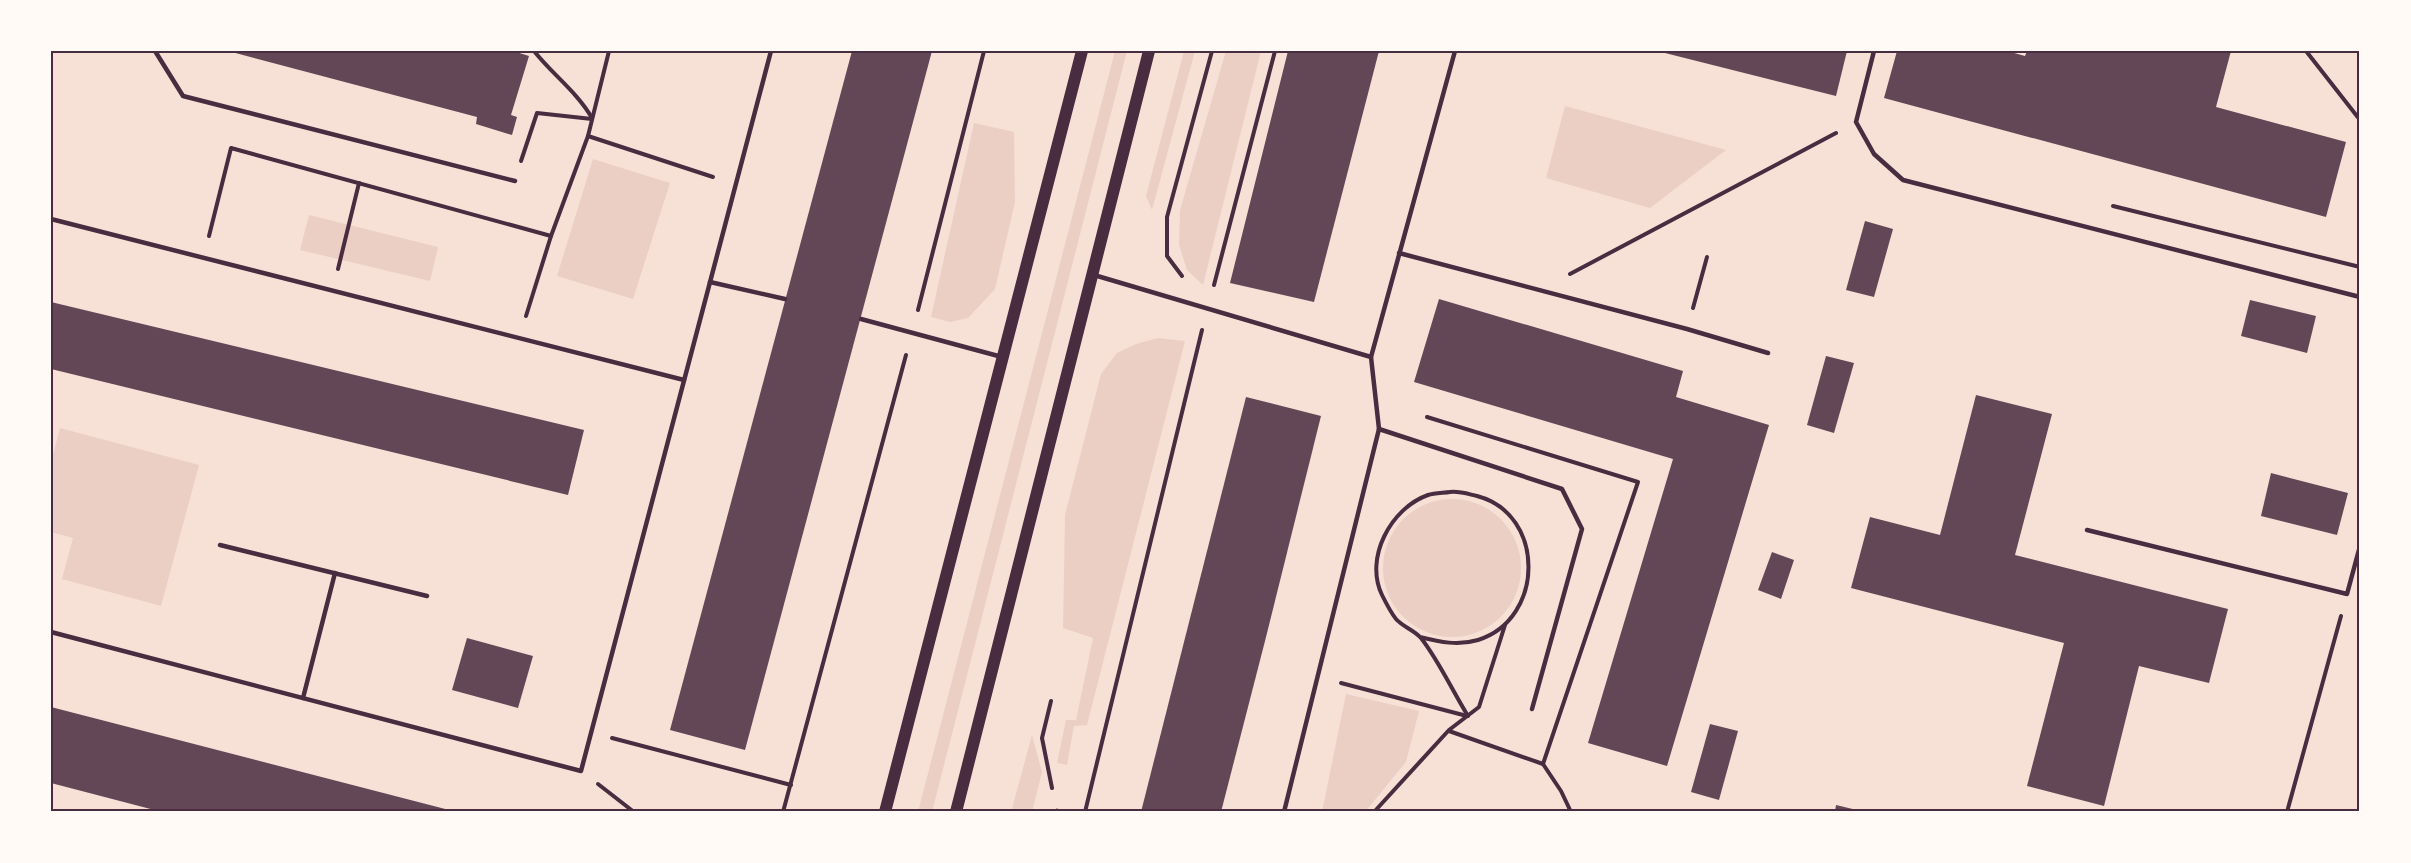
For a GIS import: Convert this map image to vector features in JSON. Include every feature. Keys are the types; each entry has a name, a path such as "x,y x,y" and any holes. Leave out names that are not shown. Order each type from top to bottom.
{"main road":[{"path":"885,812 1082,51"},
{"path":"956,812 1149,51"}],"lane":[{"path":"155,51 183,96 514,181"},
{"path":"51,632 581,771 771,51"},
{"path":"1284,812 1379,429 1371,357 1455,51"},
{"path":"1874,51 1856,122 1874,154 1904,180 2360,297"},
{"path":"51,219 684,380"},
{"path":"1399,253 1687,329 1768,353"},
{"path":"1092,274 1371,357"},
{"path":"710,282 785,299"},
{"path":"861,319 1002,357"},
{"path":"1379,429 1562,489 1582,529 1532,709"},
{"path":"2087,530 2347,594 2360,546"},
{"path":"220,545 427,597"},
{"path":"303,698 335,573"}],"path":[{"path":"534,51 581,100 592,119"},
{"path":"520,337 551,236 588,136 609,51"},
{"path":"783,812 912,333 984,51"},
{"path":"1208,308 1167,256 1167,217 1212,51"},
{"path":"1085,812 1208,308 1275,51"},
{"path":"2306,51 2360,120"},
{"path":"514,181 537,113 592,119"},
{"path":"588,136 736,184"},
{"path":"203,257 231,148 551,236"},
{"path":"333,290 359,183"},
{"path":"1687,329 1707,257"},
{"path":"1421,415 1638,482 1543,764"},
{"path":"1420,637 1449,644 1479,640 1504,625 1523,601 1530,572 1526,542 1511,516 1486,499 1458,491 1428,495 1402,510 1384,534 1377,563 1381,593 1396,619 1420,637 1468,716"},
{"path":"2287,812 2347,594"},
{"path":"1374,812 1449,730 1479,707 1504,625"},
{"path":"1317,677 1468,716"},
{"path":"1051,701 1042,738 1056,812"},
{"path":"1449,730 1543,764 1572,812"},
{"path":"591,732 791,785"},
{"path":"581,771 634,812"}],"shaded area":[{"path":"1115,51 1127,51 932,812 918,812"},
{"path":"1184,51 1195,51 1152,210 1146,196"},
{"path":"1226,51 1261,51 1203,285 1187,270 1179,245 1180,210"},
{"path":"1565,106 1726,150 1650,208 1546,178"},
{"path":"974,123 1014,132 1015,202 995,289 968,318 950,322 931,317"},
{"path":"593,159 670,183 633,299 557,276"},
{"path":"309,215 438,247 430,281 300,250"},
{"path":"1158,338 1185,341 1087,725 1074,726 1067,765 1057,763 1066,720 1076,720 1093,638 1063,628 1065,515 1101,374 1117,353 1136,344"},
{"path":"60,428 199,465 161,606 62,579 73,538 51,532 51,462"},
{"path":"1452,499 1478,504 1501,519 1516,542 1521,568 1516,594 1501,617 1478,632 1452,637 1426,632 1403,617 1388,594 1383,568 1388,542 1403,519 1426,504"},
{"path":"1346,694 1419,711 1406,762 1365,812 1322,812"},
{"path":"1032,735 1042,772 1032,812 1011,812"}],"building":[{"path":"228,51 513,51 529,56 511,115 517,117 512,135 476,124 477,117"},
{"path":"852,51 932,51 745,750 670,730"},
{"path":"1288,51 1379,51 1314,302 1230,283"},
{"path":"1657,51 1847,51 1836,96"},
{"path":"1897,51 2007,51 2025,56 2027,51 2231,51 2216,107 2346,142 2326,217 1884,98"},
{"path":"1865,221 1893,229 1874,297 1846,290"},
{"path":"1439,299 1683,371 1676,397 1769,425 1667,766 1588,743 1673,459 1414,382"},
{"path":"2250,300 2316,316 2307,353 2241,336"},
{"path":"51,302 584,430 568,495 51,369"},
{"path":"1826,356 1854,363 1834,433 1807,425"},
{"path":"1976,395 2052,414 2015,555 2228,609 2209,683 2139,666 2104,806 2027,786 2064,643 1851,588 1870,517 1940,535"},
{"path":"1246,397 1321,416 1265,641 1221,812 1141,812"},
{"path":"2271,473 2348,493 2337,535 2261,516"},
{"path":"1772,552 1794,560 1781,599 1758,590"},
{"path":"467,638 533,656 518,708 452,690"},
{"path":"51,707 453,812 162,812 51,783"},
{"path":"1710,724 1738,731 1719,800 1691,792"},
{"path":"1836,805 1861,811 1861,812 1835,812"}]}
